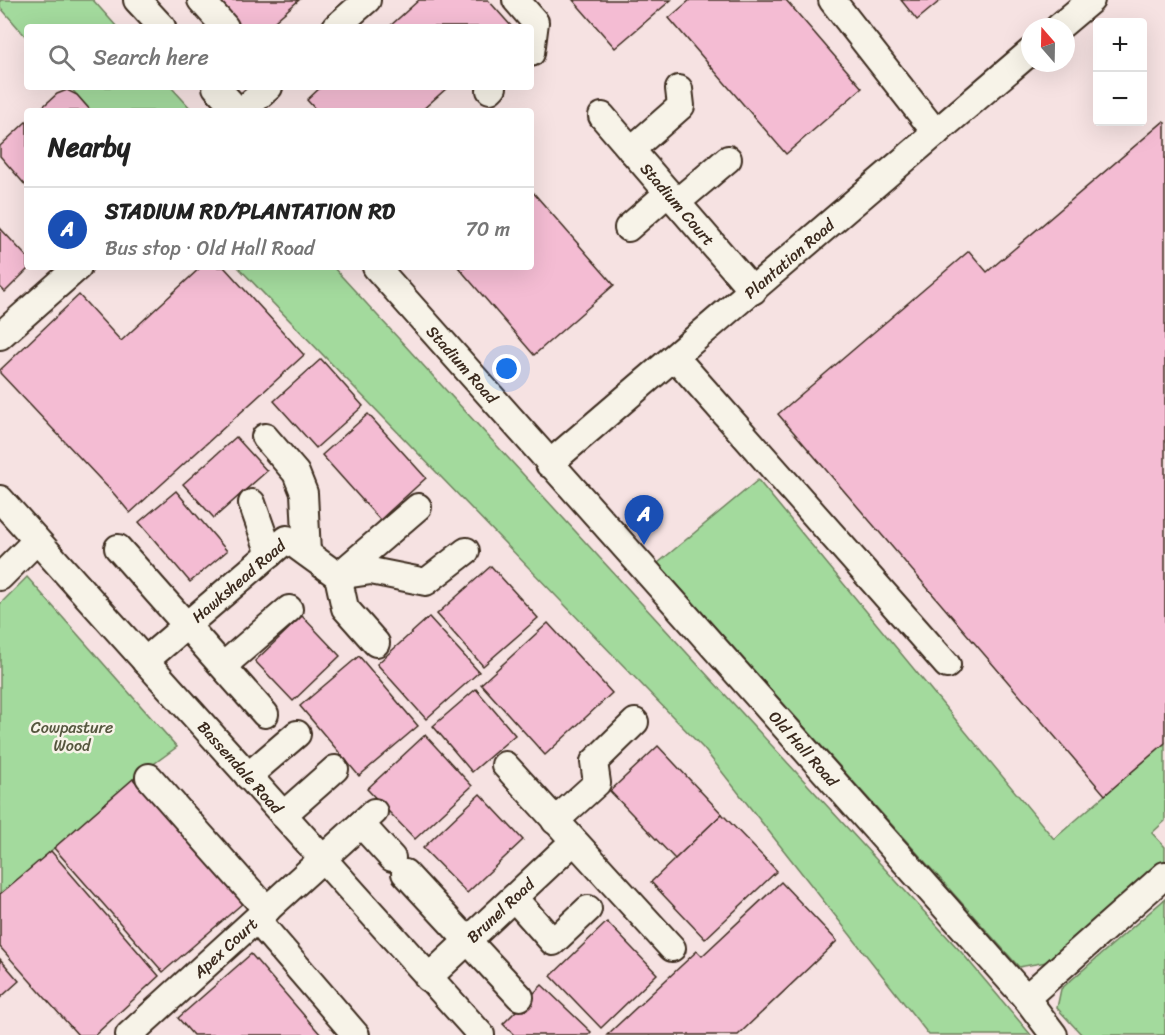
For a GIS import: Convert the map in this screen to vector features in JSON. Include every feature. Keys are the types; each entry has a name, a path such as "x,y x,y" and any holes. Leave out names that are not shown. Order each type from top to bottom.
{"street":[{"path":"137,0 159,24"},
{"path":"201,0 222,24"},
{"path":"339,24 367,0"},
{"path":"516,0 535,22 534,30"},
{"path":"832,0 936,133"},
{"path":"1070,18 1091,0"},
{"name":"Plantation Road","path":"549,464 1021,60"},
{"path":"219,90 237,108"},
{"path":"244,108 265,90"},
{"path":"632,150 681,106 679,90"},
{"name":"Stadium Court","path":"602,116 753,291"},
{"path":"628,228 728,159"},
{"path":"0,336 75,270"},
{"name":"Stadium Road","path":"378,270 549,464"},
{"path":"675,357 946,664"},
{"path":"265,436 296,473 304,493 307,553"},
{"name":"Old Hall Road","path":"549,464 1026,998 1053,1035"},
{"name":"Bassendale Road","path":"0,499 481,1035"},
{"path":"252,503 270,554"},
{"path":"338,576 418,507"},
{"name":"Hawkshead Road","path":"145,661 287,539 338,576"},
{"path":"0,577 36,541"},
{"path":"118,548 265,714"},
{"path":"338,576 371,572 426,582 466,551"},
{"path":"338,576 345,608 376,643"},
{"path":"223,666 289,609"},
{"path":"555,821 597,783 594,762 635,722"},
{"path":"248,776 297,734"},
{"path":"505,765 672,948"},
{"path":"283,815 335,769"},
{"path":"149,777 356,1035"},
{"name":"Apex Court","path":"129,1035 368,818 398,865 469,942"},
{"name":"Brunel Road","path":"428,978 573,842"},
{"path":"1026,998 1165,875"},
{"path":"514,898 553,942 588,909"},
{"path":"469,942 520,997"}],"green space":[{"path":"0,0 93,0 114,24 24,24 24,35 0,7"},
{"path":"73,90 174,90 190,108 88,108"},
{"path":"241,270 336,270 962,953 1031,1035 929,1035 704,749"},
{"path":"758,480 1054,839 1165,743 1165,821 1152,833 1165,847 1165,862 1052,961 1019,967 658,563"},
{"name":"Cowpasture Wood","path":"27,577 177,747 133,779 0,898 0,604"},
{"path":"1165,899 1165,1035 1082,1035 1057,1008 1061,989"}],"building":[{"path":"217,0 299,0 271,24 238,24"},
{"path":"419,0 488,0 509,24 392,24"},
{"path":"573,0 671,0 615,48"},
{"path":"690,0 786,0 862,88 786,154 669,18"},
{"path":"901,0 941,0 917,20"},
{"path":"67,90 77,95 88,108 41,108 57,94"},
{"path":"318,90 445,90 424,108 314,108 307,100"},
{"path":"1163,122 1165,123 1165,743 1105,795 778,414 969,251 987,272"},
{"path":"24,124 24,184 0,156 0,146"},
{"path":"534,193 614,285 534,355 461,270 534,270"},
{"path":"0,228 24,254 24,270 27,270 5,292 0,287"},
{"path":"198,270 227,270 304,355 130,513 0,373 0,370 79,295 121,341"},
{"path":"321,359 363,406 316,448 274,401"},
{"path":"368,414 426,478 380,520 322,455"},
{"path":"236,437 267,471 214,518 183,484"},
{"path":"176,491 227,551 190,582 139,522"},
{"path":"491,566 538,618 483,666 437,614"},
{"path":"302,616 340,656 293,701 255,661"},
{"path":"429,617 479,672 426,719 377,664"},
{"path":"548,623 612,693 545,755 481,684"},
{"path":"359,656 418,726 359,776 300,706"},
{"path":"476,689 515,735 472,772 433,726"},
{"path":"425,735 472,786 415,839 367,789"},
{"path":"658,746 722,814 675,859 610,791"},
{"path":"133,779 243,903 163,972 54,848"},
{"path":"480,794 523,840 467,893 423,848"},
{"path":"722,814 777,871 705,939 651,882"},
{"path":"51,851 159,976 95,1035 78,1035 0,947 0,894"},
{"path":"781,882 837,941 738,1035 607,1035 697,951 702,956"},
{"path":"607,922 657,974 601,1028 551,976"},
{"path":"251,954 321,1035 193,1035 178,1018"},
{"path":"0,959 19,981 0,998"},
{"path":"542,985 591,1032 588,1035 514,1035 503,1024"}],"place":[{"name":"STADIUM RD/PLANTATION RD","path":"644,545"}]}
